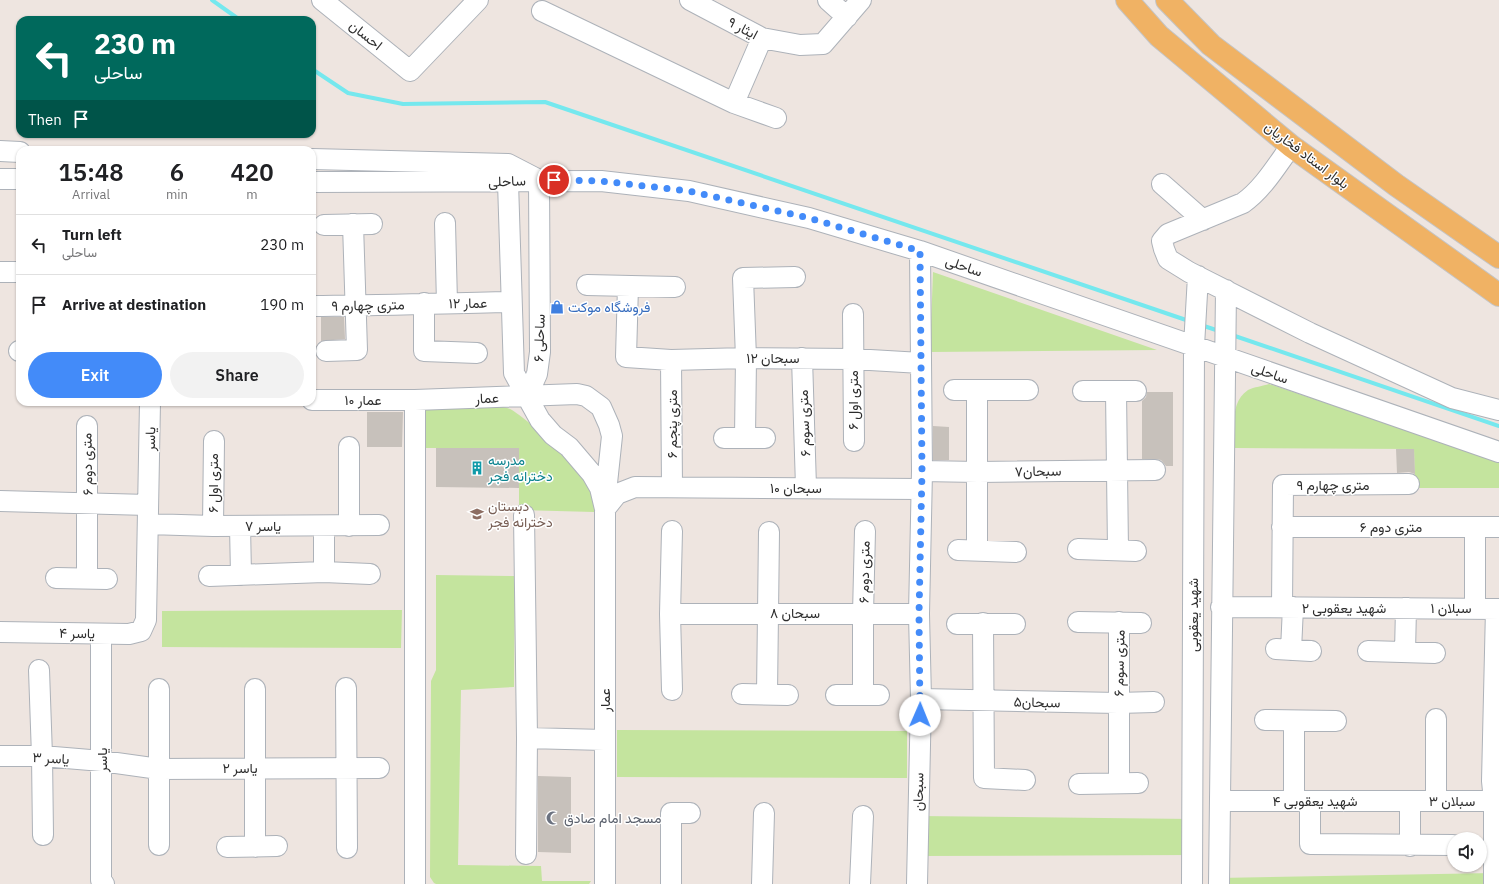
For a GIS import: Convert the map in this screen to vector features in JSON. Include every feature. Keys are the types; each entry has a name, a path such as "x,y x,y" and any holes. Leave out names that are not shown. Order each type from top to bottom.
{"main road":[{"name":"بلوار استاد فخاریان","path":"1127,0 1159,36 1291,146 1499,295"},
{"path":"1167,0 1210,45 1396,185 1499,257"}],"street":[{"name":"احسان","path":"322,0 410,71 478,0"},
{"name":"ایثار ۹","path":"690,0 762,38 800,45 822,44 861,0"},
{"path":"828,0 847,16"},
{"path":"542,11 734,103 776,118"},
{"path":"734,103 762,38"},
{"path":"1291,146 1252,197 1243,203 1168,234 1162,241 1168,259 1198,276 1310,333 1452,398 1499,410"},
{"path":"0,151 16,152"},
{"path":"316,159 508,164 539,180"},
{"path":"0,179 16,179"},
{"name":"ساحلی","path":"316,182 508,182 539,180 601,181 689,191 809,218 920,251 1499,452"},
{"name":"ساحلی ۶","path":"527,396 537,374 540,352 539,180"},
{"name":"ساحلی ۶","path":"508,182 514,373 527,396"},
{"path":"1162,184 1203,220"},
{"path":"445,223 447,303"},
{"path":"324,225 362,224 356,306 357,350 326,351"},
{"name":"سبحان","path":"917,884 921,699 919,614 921,480 920,251"},
{"path":"0,272 16,272"},
{"path":"745,437 746,358 743,278 794,276"},
{"name":"شهید یعقوبی","path":"1192,884 1194,346 1198,276"},
{"path":"586,285 675,287"},
{"name":"سبحان ۱۲","path":"628,286 626,357 671,360 746,358 853,359 921,363"},
{"name":"شهید یعقوبی","path":"1219,884 1221,607 1226,290"},
{"name":"عمار ۱۲","path":"424,303 511,302"},
{"path":"424,303 424,351 476,353"},
{"name":"۹ متری چهارم","path":"316,306 424,303"},
{"path":"853,314 853,359"},
{"name":"۶ متری سوم","path":"802,358 806,487"},
{"name":"۶ متری اول","path":"853,359 854,441"},
{"name":"۶ متری پنجم","path":"671,360 672,487"},
{"path":"954,390 1028,390"},
{"path":"977,391 977,550"},
{"path":"1083,391 1136,391"},
{"path":"1078,549 1127,551 1117,470 1116,391"},
{"path":"527,396 577,394 586,396 601,407 606,416 612,436 605,509"},
{"name":"عمار","path":"415,400 527,396 540,420 553,435 568,447 592,474 600,488 605,509 605,884"},
{"name":"عمار ۱۰","path":"316,400 415,400"},
{"path":"415,400 415,884"},
{"name":"یاسر","path":"146,620 150,406"},
{"name":"۶ متری دوم","path":"87,426 88,502"},
{"path":"724,438 765,438"},
{"name":"۶ متری اول","path":"213,526 214,441"},
{"path":"349,447 349,526"},
{"name":"سبحان۷","path":"921,480 978,472 1155,470"},
{"name":"سبحان ۱۰","path":"605,509 617,494 635,487 806,487 921,480"},
{"name":"۹ متری چهارم","path":"1287,607 1282,527 1283,485 1409,484"},
{"path":"0,500 88,502 148,515"},
{"path":"87,578 88,502"},
{"name":"یاسر ۷","path":"148,515 213,526 379,525"},
{"path":"524,515 527,738 526,854"},
{"path":"240,526 241,575"},
{"path":"324,526 324,572"},
{"name":"۶ متری دوم","path":"1282,527 1499,527"},
{"path":"1475,527 1475,608"},
{"path":"672,531 670,614 672,690"},
{"name":"۶ متری دوم","path":"863,614 865,531"},
{"path":"767,694 769,532"},
{"path":"958,550 1016,552"},
{"path":"209,576 324,572 370,574"},
{"path":"56,578 107,579"},
{"name":"شهید یعقوبی ۲","path":"1221,607 1406,608"},
{"path":"1287,607 1293,650"},
{"path":"1405,652 1406,608"},
{"name":"سبلان ۱","path":"1406,608 1497,609"},
{"path":"1494,884 1497,609"},
{"name":"سبحان ۸","path":"670,614 919,614"},
{"path":"836,695 871,695 863,614"},
{"name":"یاسر ۴","path":"0,632 129,634 141,631 146,620"},
{"path":"1078,622 1141,623"},
{"name":"۶ متری سوم","path":"1079,784 1129,783 1118,703 1119,622"},
{"path":"957,624 1015,624"},
{"path":"982,624 984,778 1025,780"},
{"name":"یاسر","path":"102,634 101,880 104,884"},
{"path":"1368,651 1435,653"},
{"path":"39,670 43,835"},
{"path":"346,688 347,848"},
{"path":"159,689 159,845"},
{"path":"255,689 255,847"},
{"path":"742,694 788,695"},
{"name":"سبحان۵","path":"921,699 1118,703 1154,702"},
{"path":"1436,719 1436,801"},
{"path":"1265,720 1336,721"},
{"path":"1294,721 1302,801 1310,844 1447,845"},
{"path":"527,738 604,740"},
{"name":"یاسر ۳","path":"0,756 42,756 102,761"},
{"name":"یاسر ۲","path":"102,761 160,769 379,768"},
{"name":"شهید یعقوبی ۴","path":"1220,801 1410,802"},
{"name":"سبلان ۳","path":"1410,802 1494,801"},
{"path":"1410,802 1410,846"},
{"path":"671,884 681,813"},
{"path":"762,884 764,813"},
{"path":"860,884 862,816"},
{"path":"227,846 277,846"}],"green space":[{"path":"933,272 1157,350 930,352"},
{"path":"1269,384 1499,461 1499,488 1415,488 1414,449 1235,448 1234,417 1238,402 1242,395 1248,390"},
{"path":"492,404 512,410 534,427 559,450 589,489 594,512 519,510 519,448 422,448 421,405"},
{"path":"436,575 515,576 514,687 461,690 458,865 541,866 542,881 591,881 589,884 436,884 430,877 431,681 436,670"},
{"path":"402,610 401,648 162,647 162,611"},
{"path":"617,730 907,731 907,778 617,777"},
{"path":"918,816 1192,819 1192,855 917,856"},
{"path":"1494,873 1494,884 1219,884 1219,878"}],"building":[{"path":"321,317 344,317 345,339 321,341"},
{"path":"1147,392 1173,392 1173,466 1166,466 1161,460 1142,459 1142,401 1146,397"},
{"path":"367,412 403,412 402,447 367,447"},
{"path":"933,426 949,427 949,460 933,460"},
{"name":"مدرسه دخترانه فجر","path":"436,448 519,448 519,488 436,487"},
{"path":"1396,449 1414,449 1415,474 1409,472 1397,473"},
{"path":"538,776 571,777 571,853 538,852"}],"waterway":[{"path":"212,0 234,16"},
{"path":"316,72 348,93 403,104 545,102 1189,321"},
{"path":"1201,325 1219,331"},
{"path":"1232,335 1499,426"}],"place":[{"name":"فروشگاه موکت","path":"557,307"},
{"name":"مدرسه دخترانه فجر","path":"477,468"},
{"name":"دبستان دخترانه فجر","path":"477,514"},
{"name":"مسجد امام صادق","path":"553,818"}],"route":[{"path":"554,180 601,181 689,191 809,218 920,251 922,471 919,614 920,715"}]}
